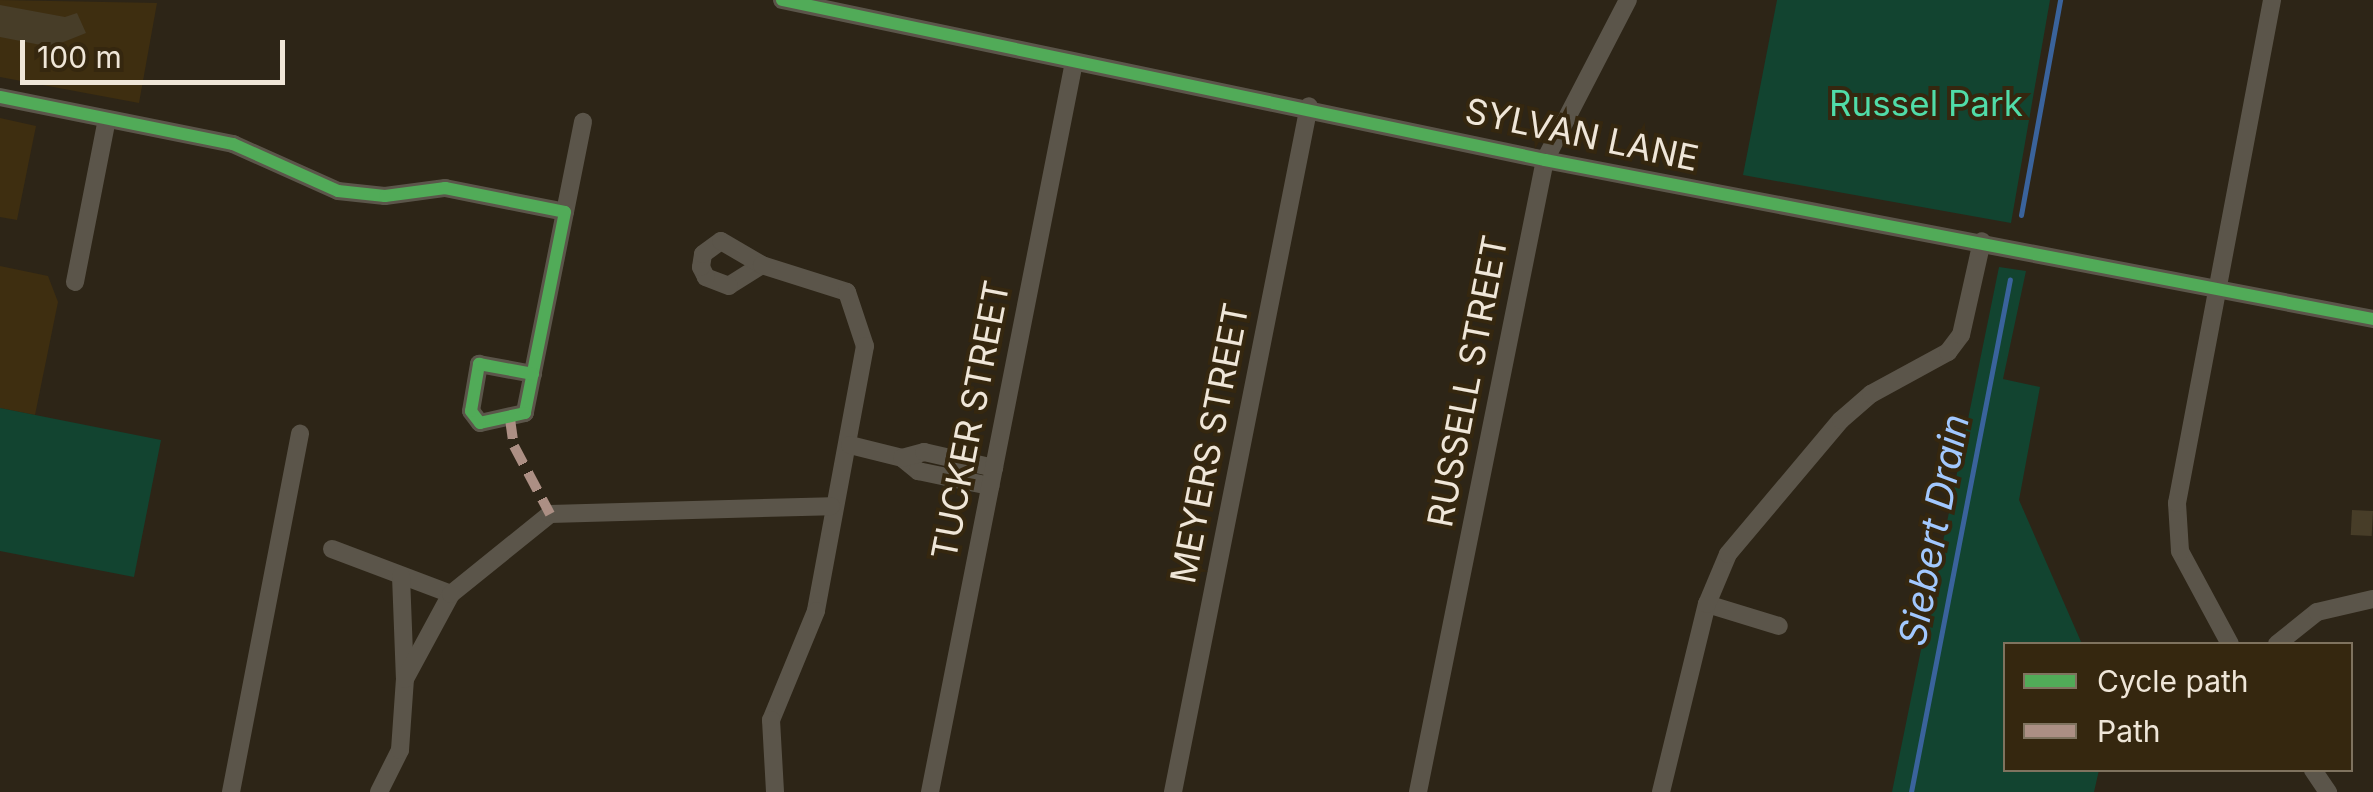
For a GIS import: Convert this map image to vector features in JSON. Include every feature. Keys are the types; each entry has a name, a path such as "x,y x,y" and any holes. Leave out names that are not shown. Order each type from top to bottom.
{"street":[{"name":"SYLVAN LANE","path":"782,0 1074,62 1309,106 1545,160 2373,319"},
{"name":"RUSSELL STREET","path":"1418,792 1545,160 1628,0"},
{"path":"2229,642 2180,552 2177,503 2272,0"},
{"name":"TUCKER STREET","path":"930,792 1074,62"},
{"path":"0,97 233,144 338,191 385,196 445,188 565,212"},
{"name":"MEYERS STREET","path":"1173,792 1309,106"},
{"path":"75,282 107,119"},
{"path":"533,374 583,122"},
{"path":"1661,792 1707,604 1728,554 1758,511 1870,394 1948,352 1961,335 1982,241"},
{"path":"762,265 847,292 865,346 850,446 831,506 816,611 771,720 775,792"},
{"path":"232,792 300,434"},
{"path":"850,446 902,458 918,471 992,477"},
{"path":"405,679 451,594 550,514 831,506"},
{"path":"332,549 451,594"},
{"path":"379,792 400,750 405,679 401,576"},
{"path":"2279,642 2316,612 2373,599"},
{"path":"1707,604 1779,626"}],"shaded area":[{"path":"0,0 157,3 139,103 0,77"},
{"path":"0,118 36,126 17,220 0,217"},
{"path":"0,266 48,276 58,302 35,415 0,408"}],"green space":[{"name":"Russel Park","path":"1777,0 2050,0 2011,223 1743,175"},
{"path":"1999,267 2026,271 2003,379 2040,387 2019,500 2081,642 2003,642 2003,772 2099,772 2094,792 1892,792"},
{"path":"0,408 161,440 134,577 0,551"}],"building":[{"path":"0,5 65,17 77,13 86,33 51,47 0,37"},
{"path":"2352,510 2373,511 2372,536 2351,535"}],"waterway":[{"name":"Siebert Drain","path":"2021,215 2060,0"},
{"name":"Siebert Drain","path":"1911,792 2010,279"}],"marked path":[{"path":"510,419 514,446 550,514"}],"cycle path":[{"path":"782,0 1545,160 2373,319"},
{"path":"0,97 233,144 338,191 385,196 445,188 565,212 525,413 480,423 471,411 479,364 533,374"}]}
